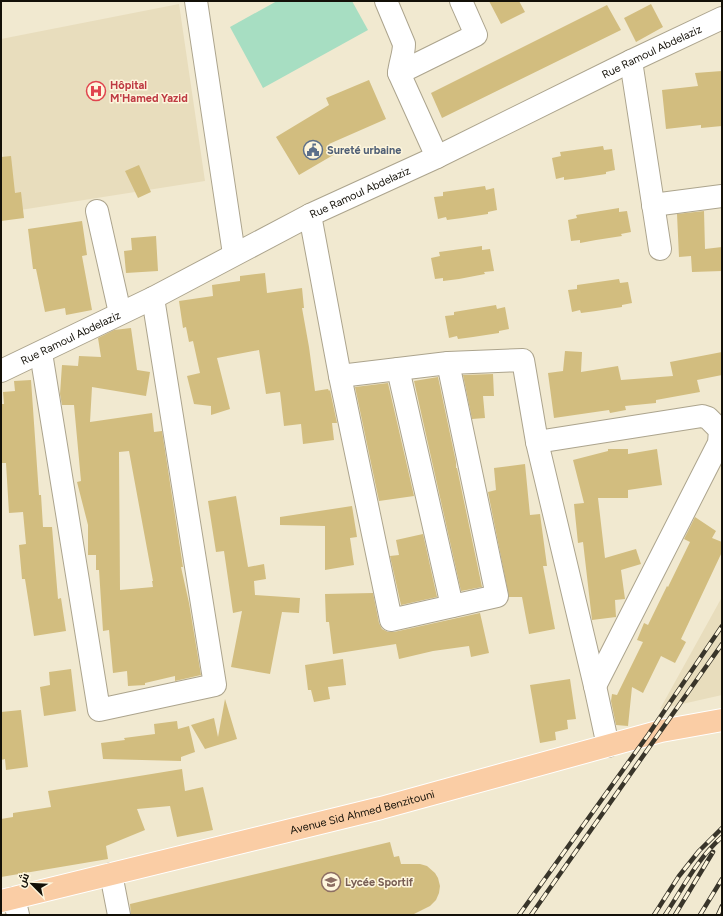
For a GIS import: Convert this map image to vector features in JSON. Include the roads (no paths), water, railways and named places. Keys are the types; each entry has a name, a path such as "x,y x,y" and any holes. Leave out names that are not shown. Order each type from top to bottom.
{"main road":[{"name":"Avenue Sid Ahmed Benzitouni","path":"11,905 111,874 381,808 661,731 722,720"}],"street":[{"path":"196,1 234,254"},
{"path":"386,1 404,44 404,52 399,73 437,157"},
{"path":"399,73 476,35 461,1"},
{"name":"Rue Ramoul Abdelaziz","path":"1,371 153,298 310,215 437,157 631,60 722,18"},
{"path":"631,60 660,249"},
{"path":"653,205 722,196"},
{"path":"97,211 120,313"},
{"path":"310,215 340,376 391,620 497,596 448,364"},
{"path":"41,353 99,710 215,685 153,298"},
{"path":"340,376 448,364 523,360 537,442 596,686 608,746"},
{"path":"398,369 452,606"},
{"path":"537,442 702,416 708,418 720,430 719,443 596,686"},
{"path":"111,874 119,915"}],"railway":[{"path":"519,915 648,735 722,626"},
{"path":"531,915 722,644"},
{"path":"654,915 679,876 699,851 722,828"},
{"path":"665,915 698,864 722,837"},
{"path":"675,915 713,852"},
{"path":"700,915 722,879"},
{"path":"718,915 722,906"}],"place":[{"name":"Hôpital M'Hamed Yazid","path":"96,91"},
{"name":"Sureté urbaine","path":"313,150"},
{"name":"Lycée Sportif","path":"331,882"}]}
